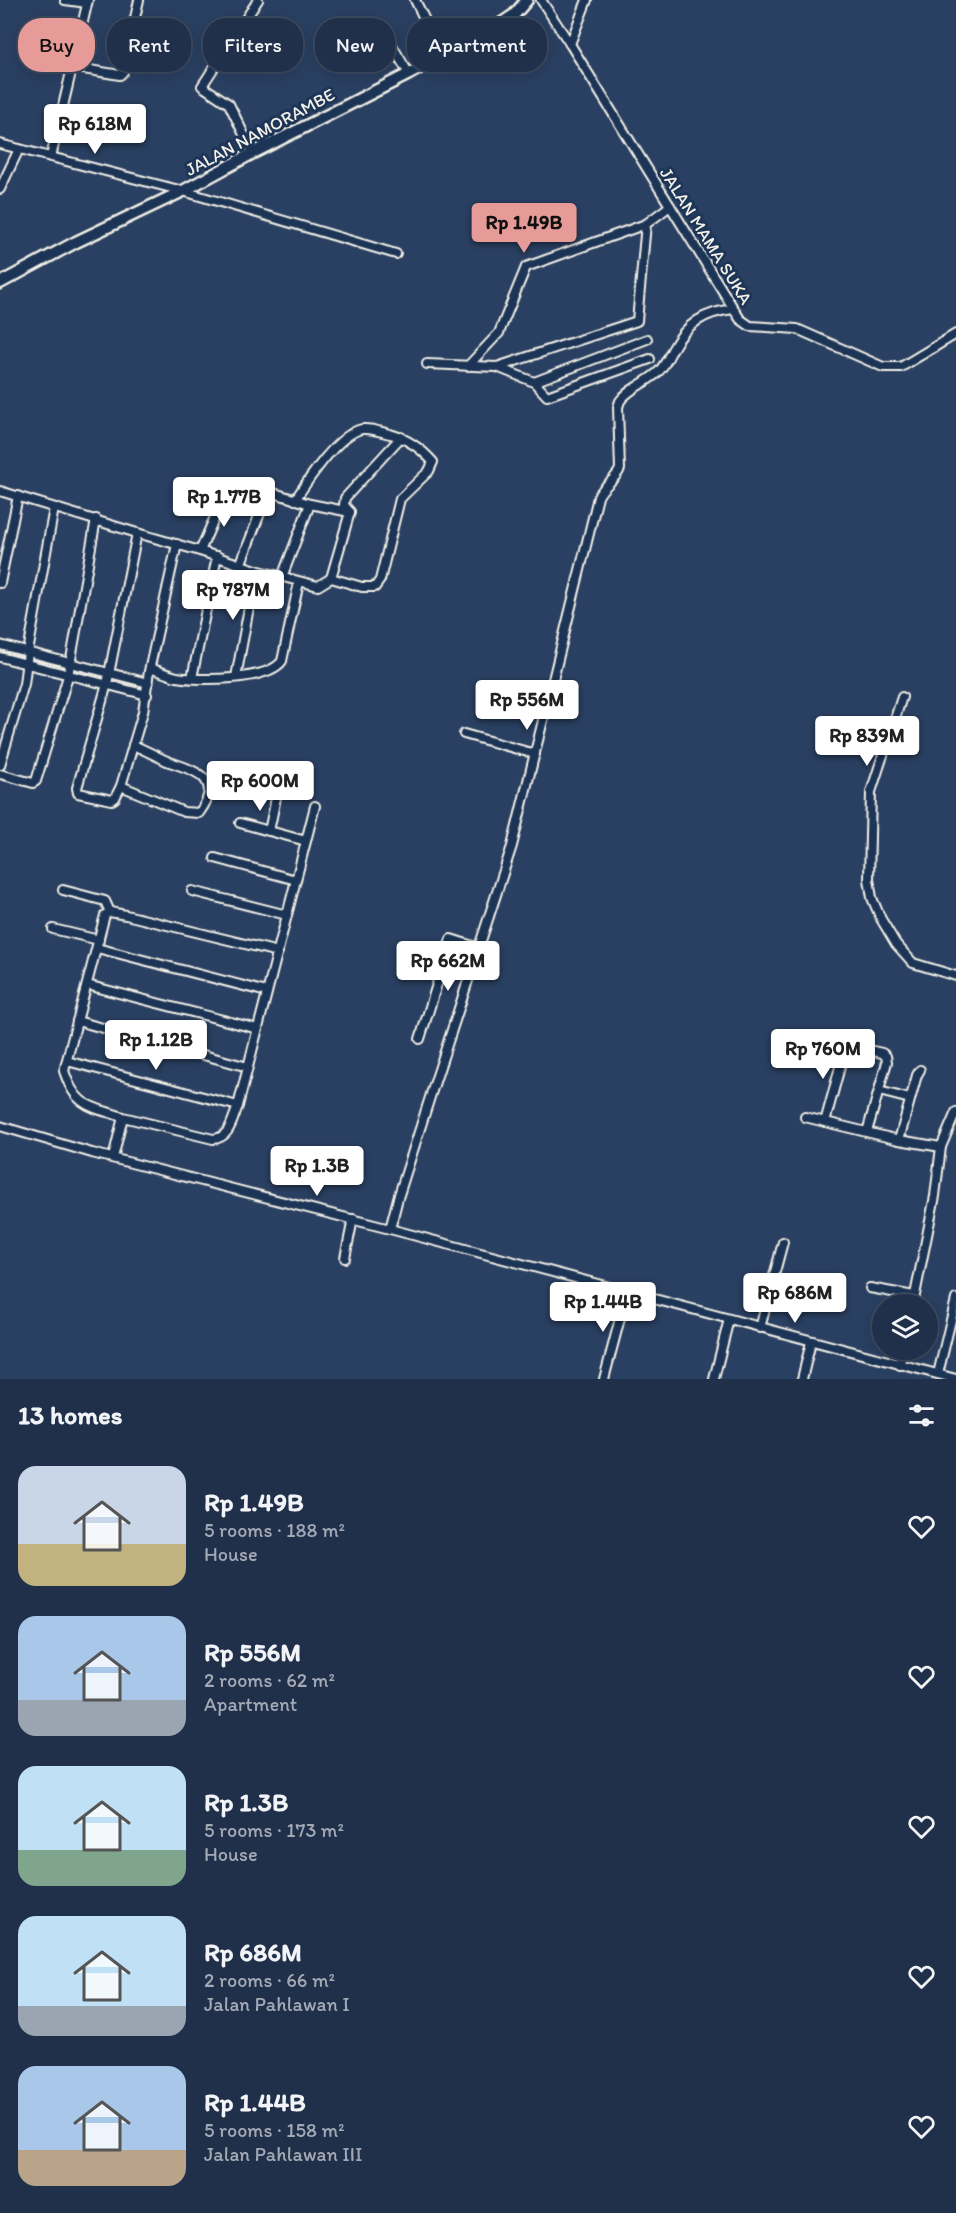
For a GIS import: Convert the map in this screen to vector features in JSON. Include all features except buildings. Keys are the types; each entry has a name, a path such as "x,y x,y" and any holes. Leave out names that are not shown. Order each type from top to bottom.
{"main road":[{"name":"JALAN NAMORAMBE","path":"510,18 527,0"},
{"name":"JALAN NAMORAMBE","path":"0,283 76,242 183,191 412,72"}],"street":[{"path":"65,0 88,2 84,18"},
{"path":"95,71 120,75 123,72 139,0"},
{"path":"253,153 229,104 202,86 258,0"},
{"path":"415,0 424,18"},
{"name":"JALAN MAMA SUKA","path":"541,0 740,319 750,326 797,329 883,367 901,367 956,334"},
{"path":"570,44 587,0"},
{"path":"395,50 409,74"},
{"path":"51,157 70,72"},
{"path":"0,144 183,191 396,254"},
{"path":"0,189 19,149"},
{"path":"468,366 498,333 526,267 646,224 670,206"},
{"path":"497,367 637,321 646,224"},
{"path":"390,1229 512,846 598,497 602,489 617,476 620,469 618,407 620,401 663,367 678,339 689,325 717,311 734,309"},
{"path":"534,382 647,339"},
{"path":"427,364 497,367 534,382 547,396 650,359"},
{"path":"295,500 321,462 348,436 357,431 368,429 401,437 417,447 433,464 429,471 400,499 380,580 372,588 331,578"},
{"path":"350,512 344,505 345,498 401,437"},
{"path":"200,551 230,485 350,512"},
{"path":"0,491 242,563 256,570 318,586 331,578 350,512"},
{"path":"242,563 267,495"},
{"path":"0,583 18,496"},
{"path":"282,577 310,504"},
{"path":"0,765 24,684 54,508"},
{"path":"0,774 33,783 36,781 71,663 96,519"},
{"path":"137,533 107,684 77,788 78,792 84,795 112,800 121,786 147,695 150,668 177,544"},
{"path":"192,678 217,556"},
{"path":"236,677 256,570"},
{"path":"150,668 177,677 192,678 236,677 267,672 282,661 299,582"},
{"path":"0,645 148,683"},
{"path":"0,657 147,695"},
{"path":"902,697 872,792 869,855 872,898 896,944 913,963 956,976"},
{"path":"464,734 535,754"},
{"path":"121,786 184,812 199,813 205,805 209,789 205,778 197,771 156,756 133,744"},
{"path":"269,831 276,798"},
{"path":"278,952 110,912 105,915 64,1071 70,1089 82,1103 123,1117 213,1139 227,1134 238,1106 278,952 315,806"},
{"path":"240,823 306,841"},
{"path":"215,858 296,880"},
{"path":"63,890 105,901 110,912"},
{"path":"192,891 287,915"},
{"path":"53,929 267,992"},
{"path":"420,1039 451,939 478,948"},
{"path":"87,985 258,1029"},
{"path":"77,1021 248,1066"},
{"path":"829,1041 882,1053 886,1056 887,1062 867,1132"},
{"path":"825,1122 846,1045"},
{"path":"67,1061 238,1106"},
{"path":"899,1140 920,1070"},
{"path":"879,1091 910,1099"},
{"path":"914,1294 935,1196 941,1147 956,1114"},
{"path":"113,1158 123,1117"},
{"path":"805,1118 899,1140 941,1147"},
{"path":"0,1126 113,1158 353,1219 956,1379"},
{"path":"345,1258 353,1219"},
{"path":"760,1328 783,1242"},
{"path":"870,1288 890,1294"},
{"path":"604,1379 627,1292"},
{"path":"938,1374 956,1299"},
{"path":"714,1379 729,1319"},
{"path":"802,1379 811,1341"},
{"path":"900,1365 901,1360"}]}
